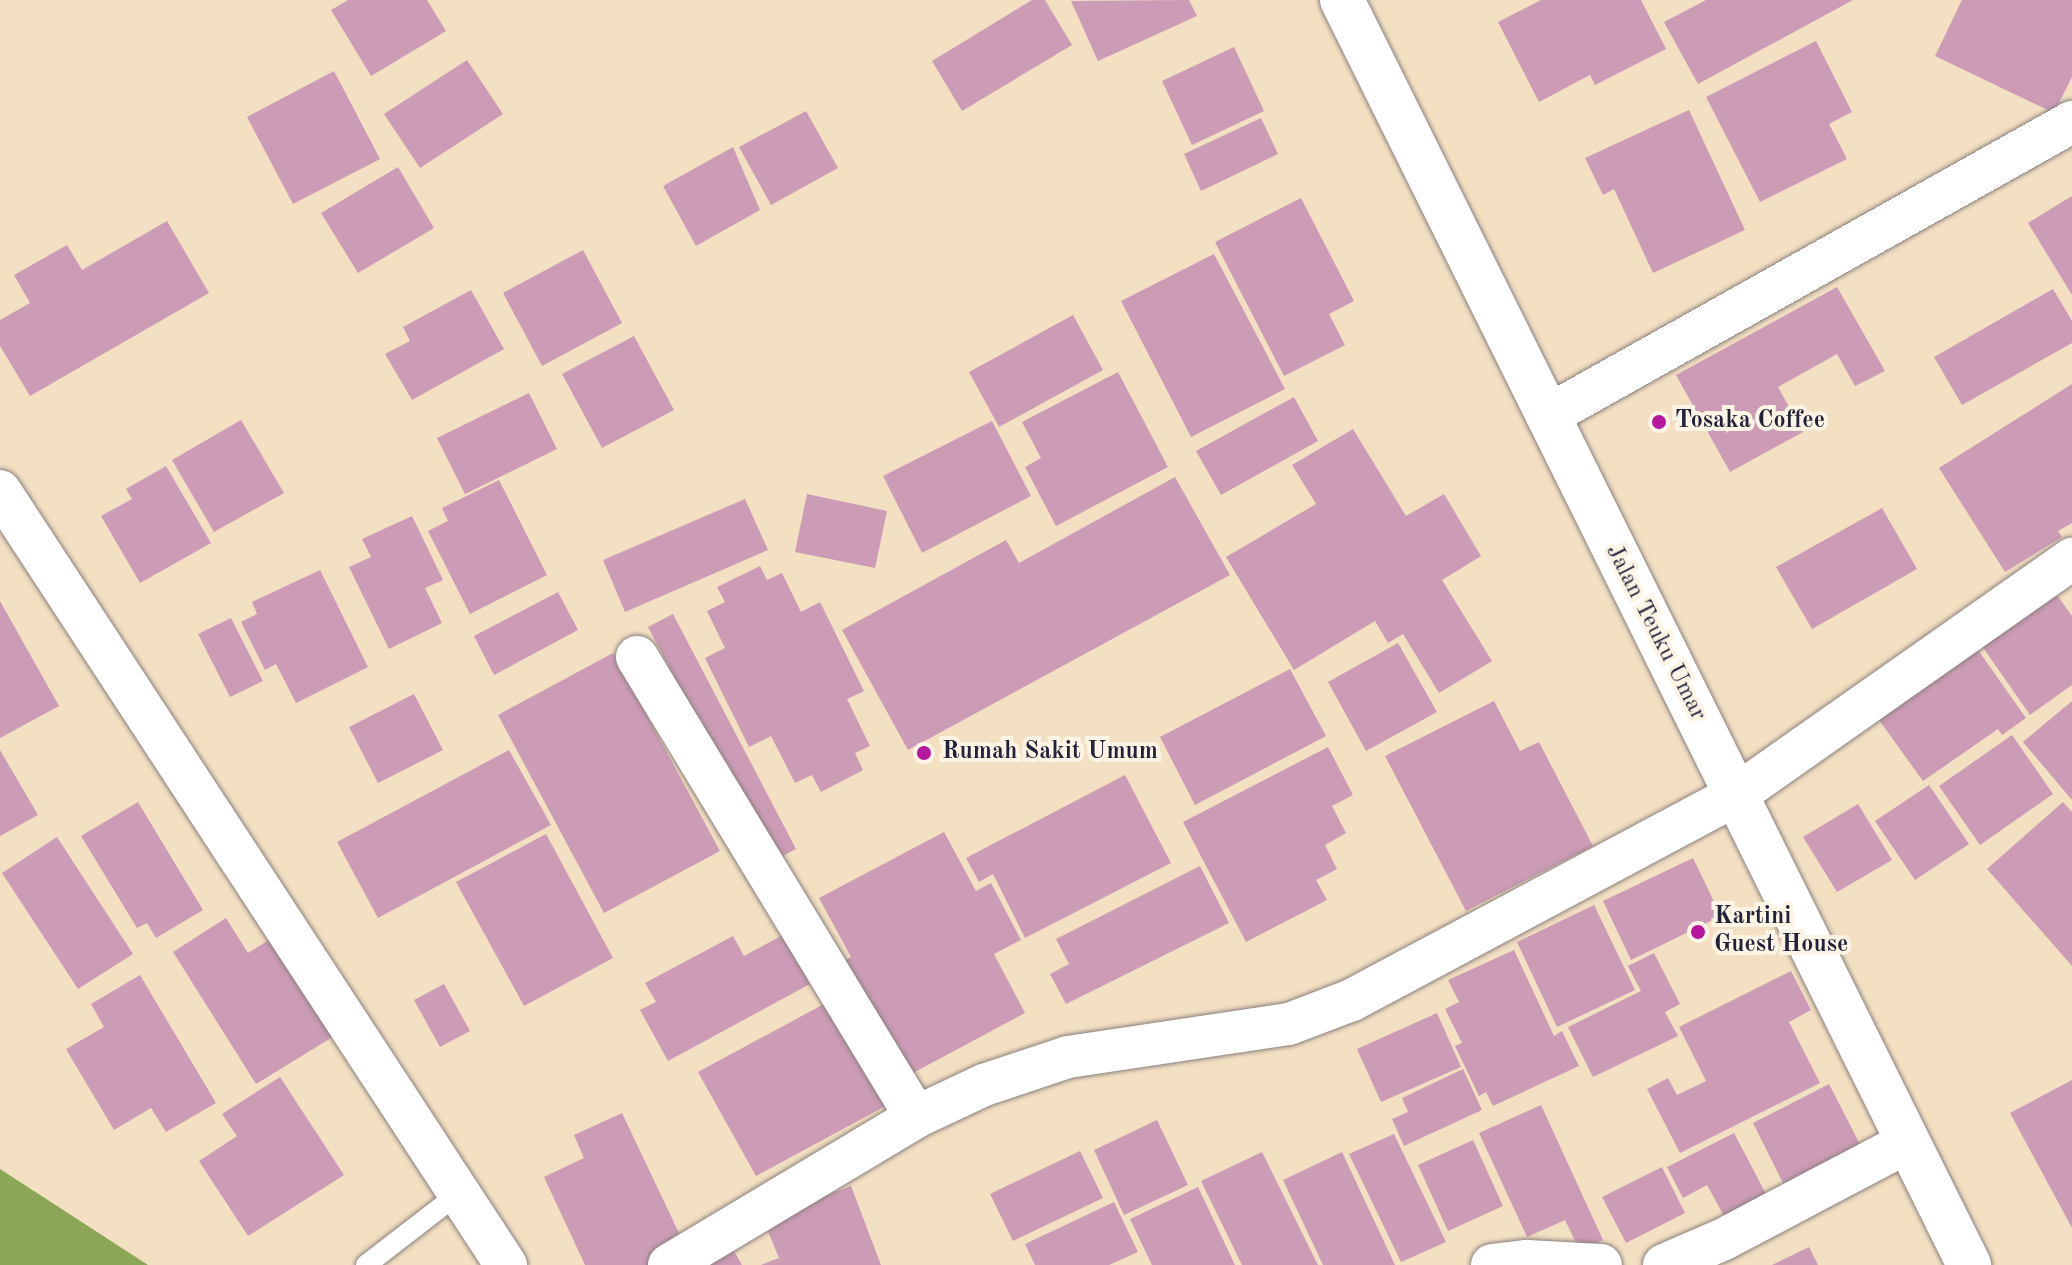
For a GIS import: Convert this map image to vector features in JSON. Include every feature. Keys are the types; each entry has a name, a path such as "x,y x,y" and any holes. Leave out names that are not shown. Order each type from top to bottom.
{"main road":[{"name":"Jalan Teuku Umar","path":"1342,0 1969,1265"}],"street":[{"path":"1547,416 2072,122"},
{"path":"0,491 506,1265"},
{"path":"669,1265 916,1117 984,1085 1068,1057 1258,1030 1321,1013 1736,795 2072,559"},
{"path":"637,657 916,1117"},
{"path":"1664,1265 1724,1239 1908,1142"},
{"path":"1492,1265 1527,1261 1601,1265"}],"lane":[{"path":"366,1265 458,1194"}],"green space":[{"path":"0,1169 148,1265 0,1265"}],"building":[{"path":"348,0 427,0 446,31 371,76 331,10"},
{"path":"1032,0 1045,0 1072,45 962,111 932,61"},
{"path":"1189,0 1197,16 1098,61 1071,1"},
{"path":"1541,0 1641,0 1666,49 1595,85 1590,75 1539,102 1498,22"},
{"path":"1706,0 1853,0 1698,84 1664,22"},
{"path":"1962,0 2072,0 2072,77 2054,113 1935,56"},
{"path":"1816,41 1852,112 1829,124 1847,159 1760,202 1706,97"},
{"path":"1234,47 1264,111 1192,145 1162,81"},
{"path":"467,60 503,114 420,168 384,114"},
{"path":"334,71 380,159 293,204 247,117"},
{"path":"1689,110 1745,230 1653,273 1614,189 1603,195 1585,158"},
{"path":"806,111 838,168 771,205 739,147"},
{"path":"1261,118 1278,154 1201,191 1184,154"},
{"path":"733,147 760,210 696,246 663,186"},
{"path":"398,167 434,228 358,273 321,213"},
{"path":"2072,196 2072,295 2028,223"},
{"path":"1301,198 1354,301 1329,314 1345,345 1284,376 1215,242"},
{"path":"167,221 209,293 30,396 0,346 0,320 30,303 14,275 67,245 82,270"},
{"path":"583,250 622,323 542,366 503,293"},
{"path":"1214,254 1285,389 1191,437 1121,301"},
{"path":"1837,287 1885,371 1855,386 1837,354 1778,387 1803,432 1730,472 1676,375"},
{"path":"2053,289 2072,321 2072,343 1962,405 1934,357"},
{"path":"471,290 504,349 412,400 385,354 410,341 403,327"},
{"path":"1073,315 1103,370 999,427 969,372"},
{"path":"634,336 674,410 602,448 562,374"},
{"path":"1118,372 1168,467 1056,526 1025,467 1041,458 1022,422"},
{"path":"2072,384 2072,523 2058,531 2062,537 2005,572 1939,468"},
{"path":"529,393 557,449 465,494 437,438"},
{"path":"1294,397 1318,441 1221,495 1196,451"},
{"path":"241,420 284,493 214,532 172,460"},
{"path":"992,421 1031,496 922,553 883,476"},
{"path":"1353,429 1406,516 1444,494 1481,556 1442,580 1492,661 1439,693 1403,634 1388,643 1375,621 1294,670 1226,557 1316,504 1292,465"},
{"path":"166,466 211,543 140,583 101,516 132,499 126,489"},
{"path":"1175,477 1230,575 908,750 842,630 1006,540 1019,563"},
{"path":"499,480 547,575 470,614 428,531 448,521 442,508"},
{"path":"807,494 887,511 875,568 795,552"},
{"path":"745,499 768,550 625,612 603,560"},
{"path":"1882,508 1917,569 1812,629 1776,567"},
{"path":"412,516 443,580 425,588 442,623 389,649 349,567 371,557 362,539"},
{"path":"760,566 767,580 782,573 801,612 820,602 864,691 847,699 870,746 855,753 863,770 821,792 812,775 795,783 771,736 749,747 705,658 725,648 707,611 725,602 717,587"},
{"path":"320,570 368,667 296,703 276,664 265,670 241,622 257,614 252,602"},
{"path":"2054,591 2072,616 2072,685 2030,715 1980,643"},
{"path":"558,592 578,630 494,675 474,636"},
{"path":"0,601 59,706 0,738"},
{"path":"673,614 796,849 771,862 648,627"},
{"path":"231,618 263,681 230,697 198,634"},
{"path":"1398,643 1437,712 1366,751 1328,682"},
{"path":"1978,650 2026,718 2002,735 1998,729 1923,781 1879,720"},
{"path":"613,653 720,851 604,913 498,715"},
{"path":"1290,669 1326,736 1195,805 1160,737"},
{"path":"414,694 443,750 378,783 349,727"},
{"path":"1494,701 1520,751 1539,742 1593,846 1466,911 1385,756"},
{"path":"2072,701 2072,800 2023,742"},
{"path":"2012,735 2053,794 1980,845 1939,786"},
{"path":"1328,747 1353,795 1332,806 1346,833 1325,845 1337,869 1316,880 1327,900 1246,942 1183,822"},
{"path":"0,750 38,815 0,836"},
{"path":"509,750 551,825 378,918 337,842"},
{"path":"1125,775 1171,863 1025,938 993,874 979,882 966,858"},
{"path":"1929,785 1969,844 1915,880 1875,821"},
{"path":"138,802 203,910 156,938 147,923 137,928 81,836"},
{"path":"2063,802 2072,812 2072,966 1987,869"},
{"path":"1858,804 1892,860 1837,892 1803,837"},
{"path":"944,832 976,891 991,883 1021,940 994,954 1025,1013 911,1074 833,967 851,957 819,898"},
{"path":"546,834 613,958 524,1006 456,882"},
{"path":"57,837 133,954 78,989 2,873"},
{"path":"1693,858 1721,916 1631,960 1603,901"},
{"path":"1200,866 1229,923 1066,1004 1050,974 1069,964 1056,939"},
{"path":"1594,905 1635,990 1557,1027 1517,942"},
{"path":"226,918 248,953 275,936 336,1035 256,1084 173,952"},
{"path":"783,935 810,984 668,1061 640,1010 656,1002 645,983 733,936 744,956"},
{"path":"1514,950 1554,1036 1562,1031 1579,1066 1493,1106 1486,1092 1479,1096 1455,1046 1462,1043 1445,1009 1459,1002 1448,980"},
{"path":"1654,953 1680,1004 1665,1012 1678,1036 1593,1077 1568,1027 1641,991 1628,966"},
{"path":"1791,971 1811,1010 1789,1022 1820,1083 1680,1153 1647,1089 1668,1078 1677,1095 1706,1081 1679,1027"},
{"path":"140,975 216,1103 166,1132 151,1108 114,1130 66,1049 104,1027 91,1004"},
{"path":"444,984 470,1031 440,1047 414,1000"},
{"path":"835,998 893,1102 756,1176 698,1072"},
{"path":"1437,1013 1461,1067 1381,1102 1357,1049"},
{"path":"1463,1069 1482,1110 1404,1146 1392,1119 1408,1112 1402,1098"},
{"path":"280,1077 344,1175 248,1236 199,1161 237,1136 222,1114"},
{"path":"2072,1080 2072,1228 2010,1113"},
{"path":"1829,1084 1867,1158 1790,1197 1753,1123"},
{"path":"1541,1105 1603,1240 1580,1251 1565,1220 1527,1237 1479,1133"},
{"path":"622,1113 688,1252 659,1265 585,1265 544,1177 584,1158 574,1135"},
{"path":"1157,1120 1188,1185 1124,1215 1094,1150"},
{"path":"1734,1133 1766,1194 1724,1216 1707,1185 1683,1198 1667,1167"},
{"path":"1394,1134 1446,1242 1401,1262 1349,1154"},
{"path":"1473,1140 1503,1206 1448,1231 1418,1165"},
{"path":"1080,1151 1103,1198 1013,1241 990,1194"},
{"path":"1262,1152 1318,1265 1242,1265 1201,1181"},
{"path":"1342,1152 1395,1265 1323,1265 1283,1180"},
{"path":"1662,1167 1685,1213 1626,1243 1602,1197"},
{"path":"851,1186 881,1265 761,1265 779,1258 763,1219"},
{"path":"1198,1187 1235,1265 1152,1265 1130,1219"},
{"path":"1114,1202 1138,1252 1109,1265 1035,1265 1025,1244"},
{"path":"731,1246 742,1265 698,1265"},
{"path":"1809,1247 1818,1265 1772,1265"}],"place":[{"name":"Tosaka Coffee","path":"1659,422"},
{"name":"Rumah Sakit Umum","path":"924,753"},
{"name":"Kartini Guest House","path":"1698,932"}]}
